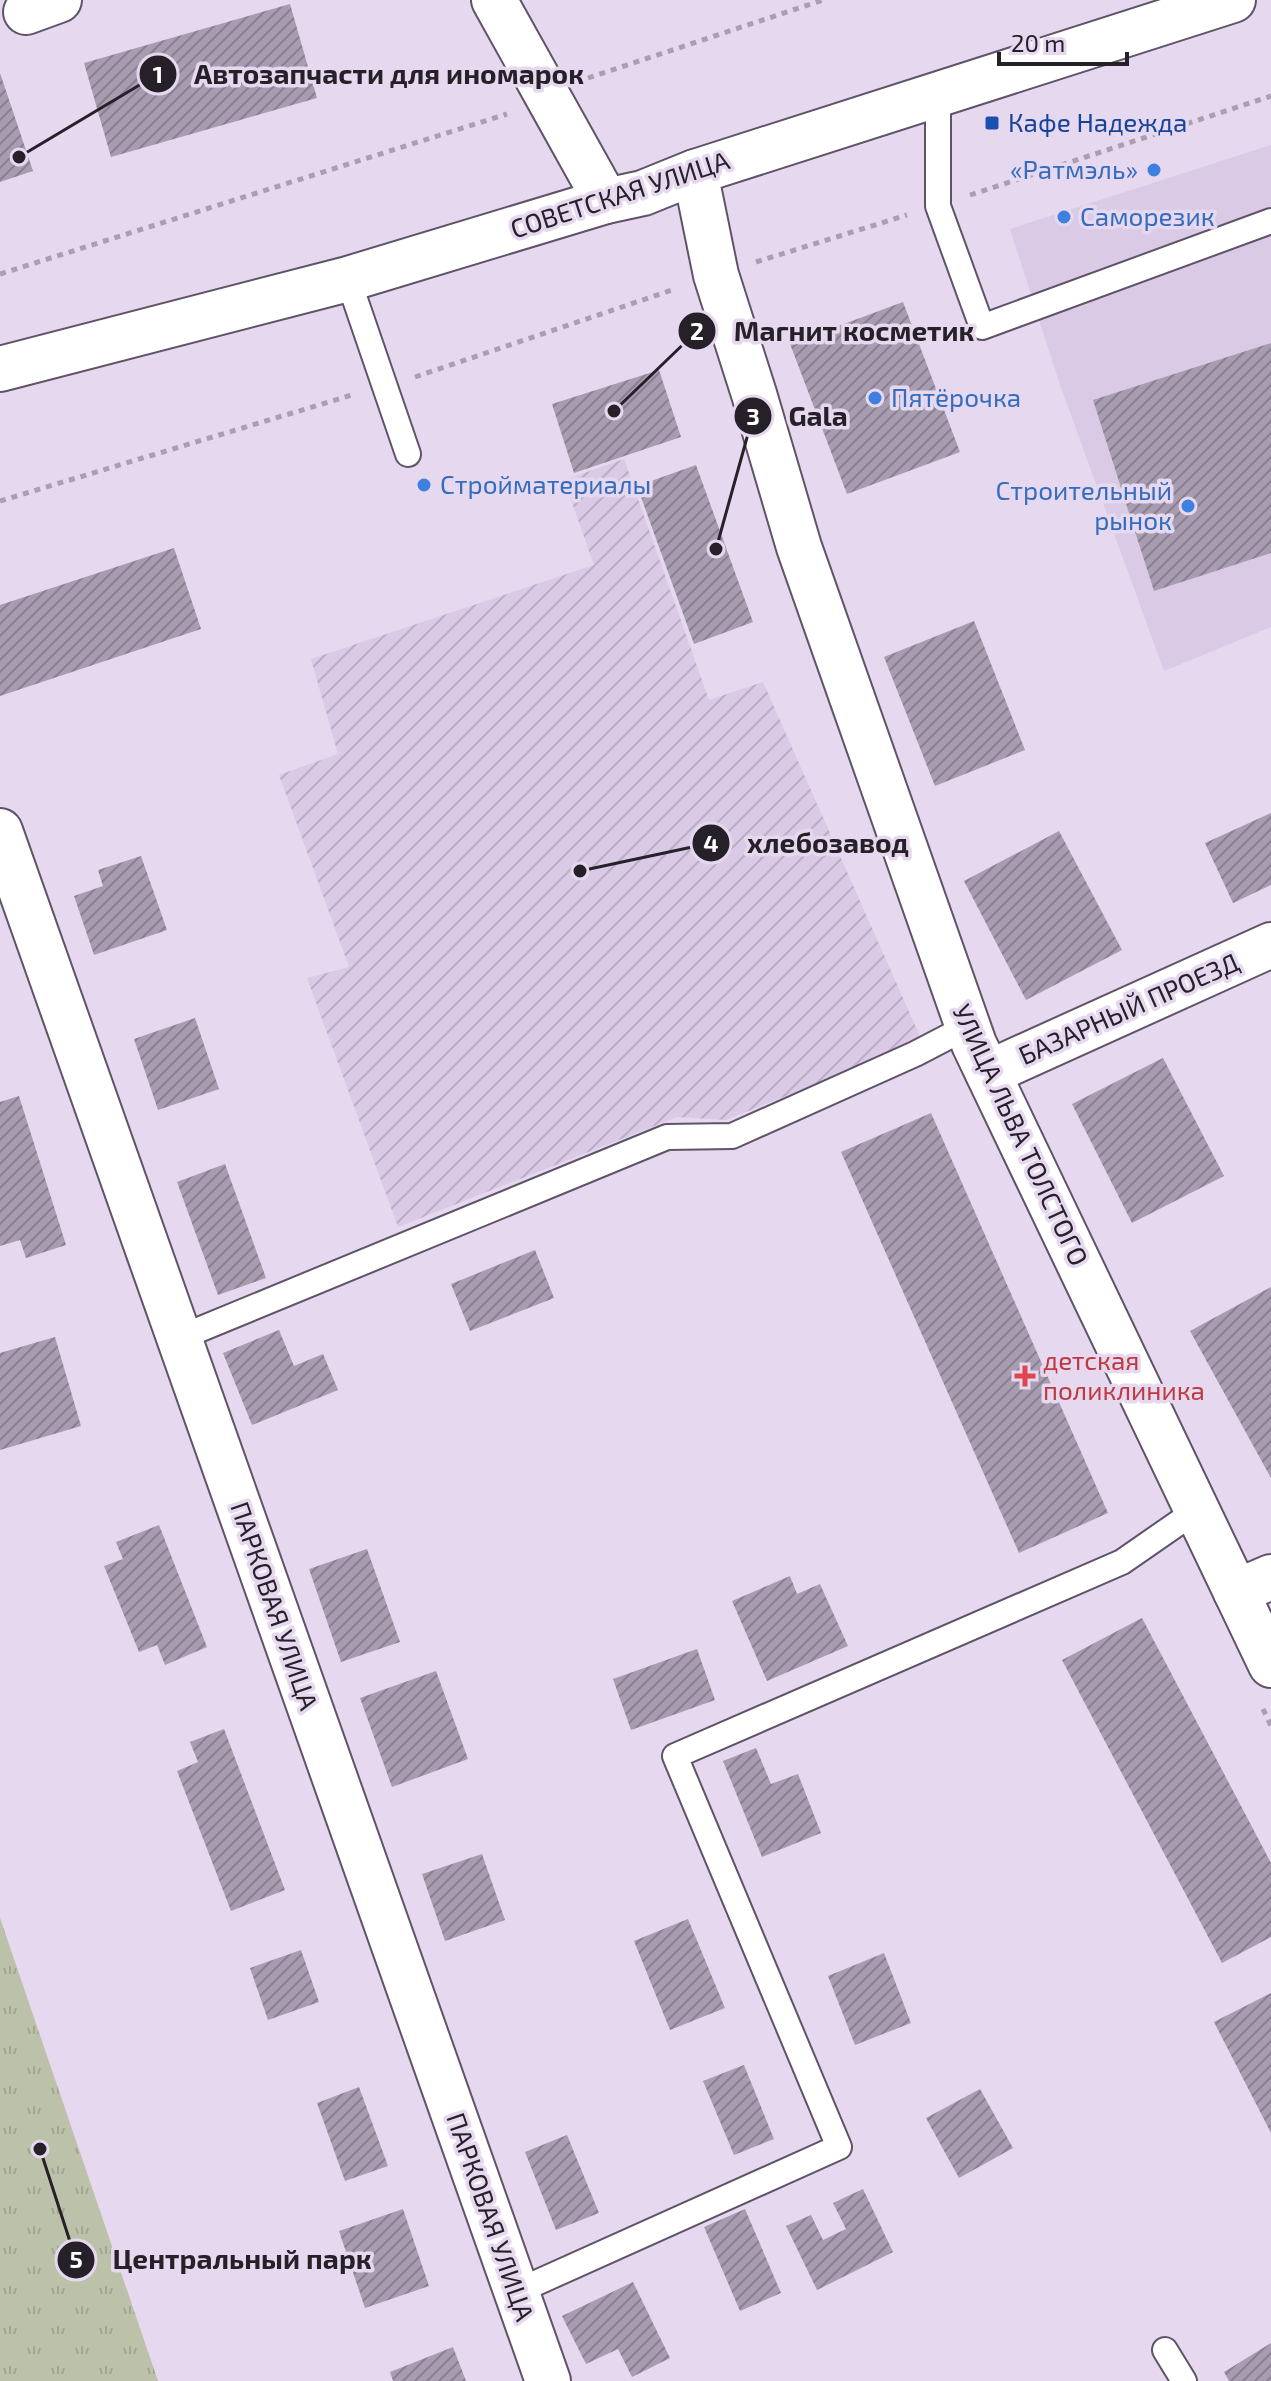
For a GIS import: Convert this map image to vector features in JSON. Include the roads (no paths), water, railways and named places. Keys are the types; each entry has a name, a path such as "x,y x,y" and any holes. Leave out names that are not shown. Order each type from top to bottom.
{"street":[{"path":"494,0 606,201"},
{"name":"СОВЕТСКАЯ УЛИЦА","path":"0,369 348,279 606,201 643,193 695,172 1233,0"},
{"name":"УЛИЦА ЛЬВА ТОЛСТОГО","path":"695,172 716,275 799,547 967,1027 1197,1510 1254,1584 1271,1665"},
{"name":"ПАРКОВАЯ УЛИЦА","path":"0,831 548,2381"},
{"name":"БАЗАРНЫЙ ПРОЕЗД","path":"988,1073 1271,945"}],"lane":[{"path":"938,93 938,206 982,327 1271,221"},
{"path":"348,279 408,454"},
{"path":"179,1338 667,1137 732,1136 915,1054 967,1027"},
{"path":"516,2292 839,2147 675,1756 1122,1562 1197,1510"},
{"path":"1165,2350 1184,2381"}],"place":[{"name":"Кафе Надежда","path":"992,123"},
{"name":"Автозапчасти для иномарок","path":"19,157"},
{"name":"«Ратмэль»","path":"1154,170"},
{"name":"Саморезик","path":"1064,217"},
{"name":"Пятёрочка","path":"875,398"},
{"name":"Магнит косметик","path":"614,411"},
{"name":"Стройматериалы","path":"424,485"},
{"name":"Строительный рынок","path":"1188,506"},
{"name":"Gala","path":"716,549"},
{"name":"хлебозавод","path":"580,871"},
{"name":"детская поликлиника","path":"1025,1376"},
{"name":"Центральный парк","path":"40,2149"}]}
